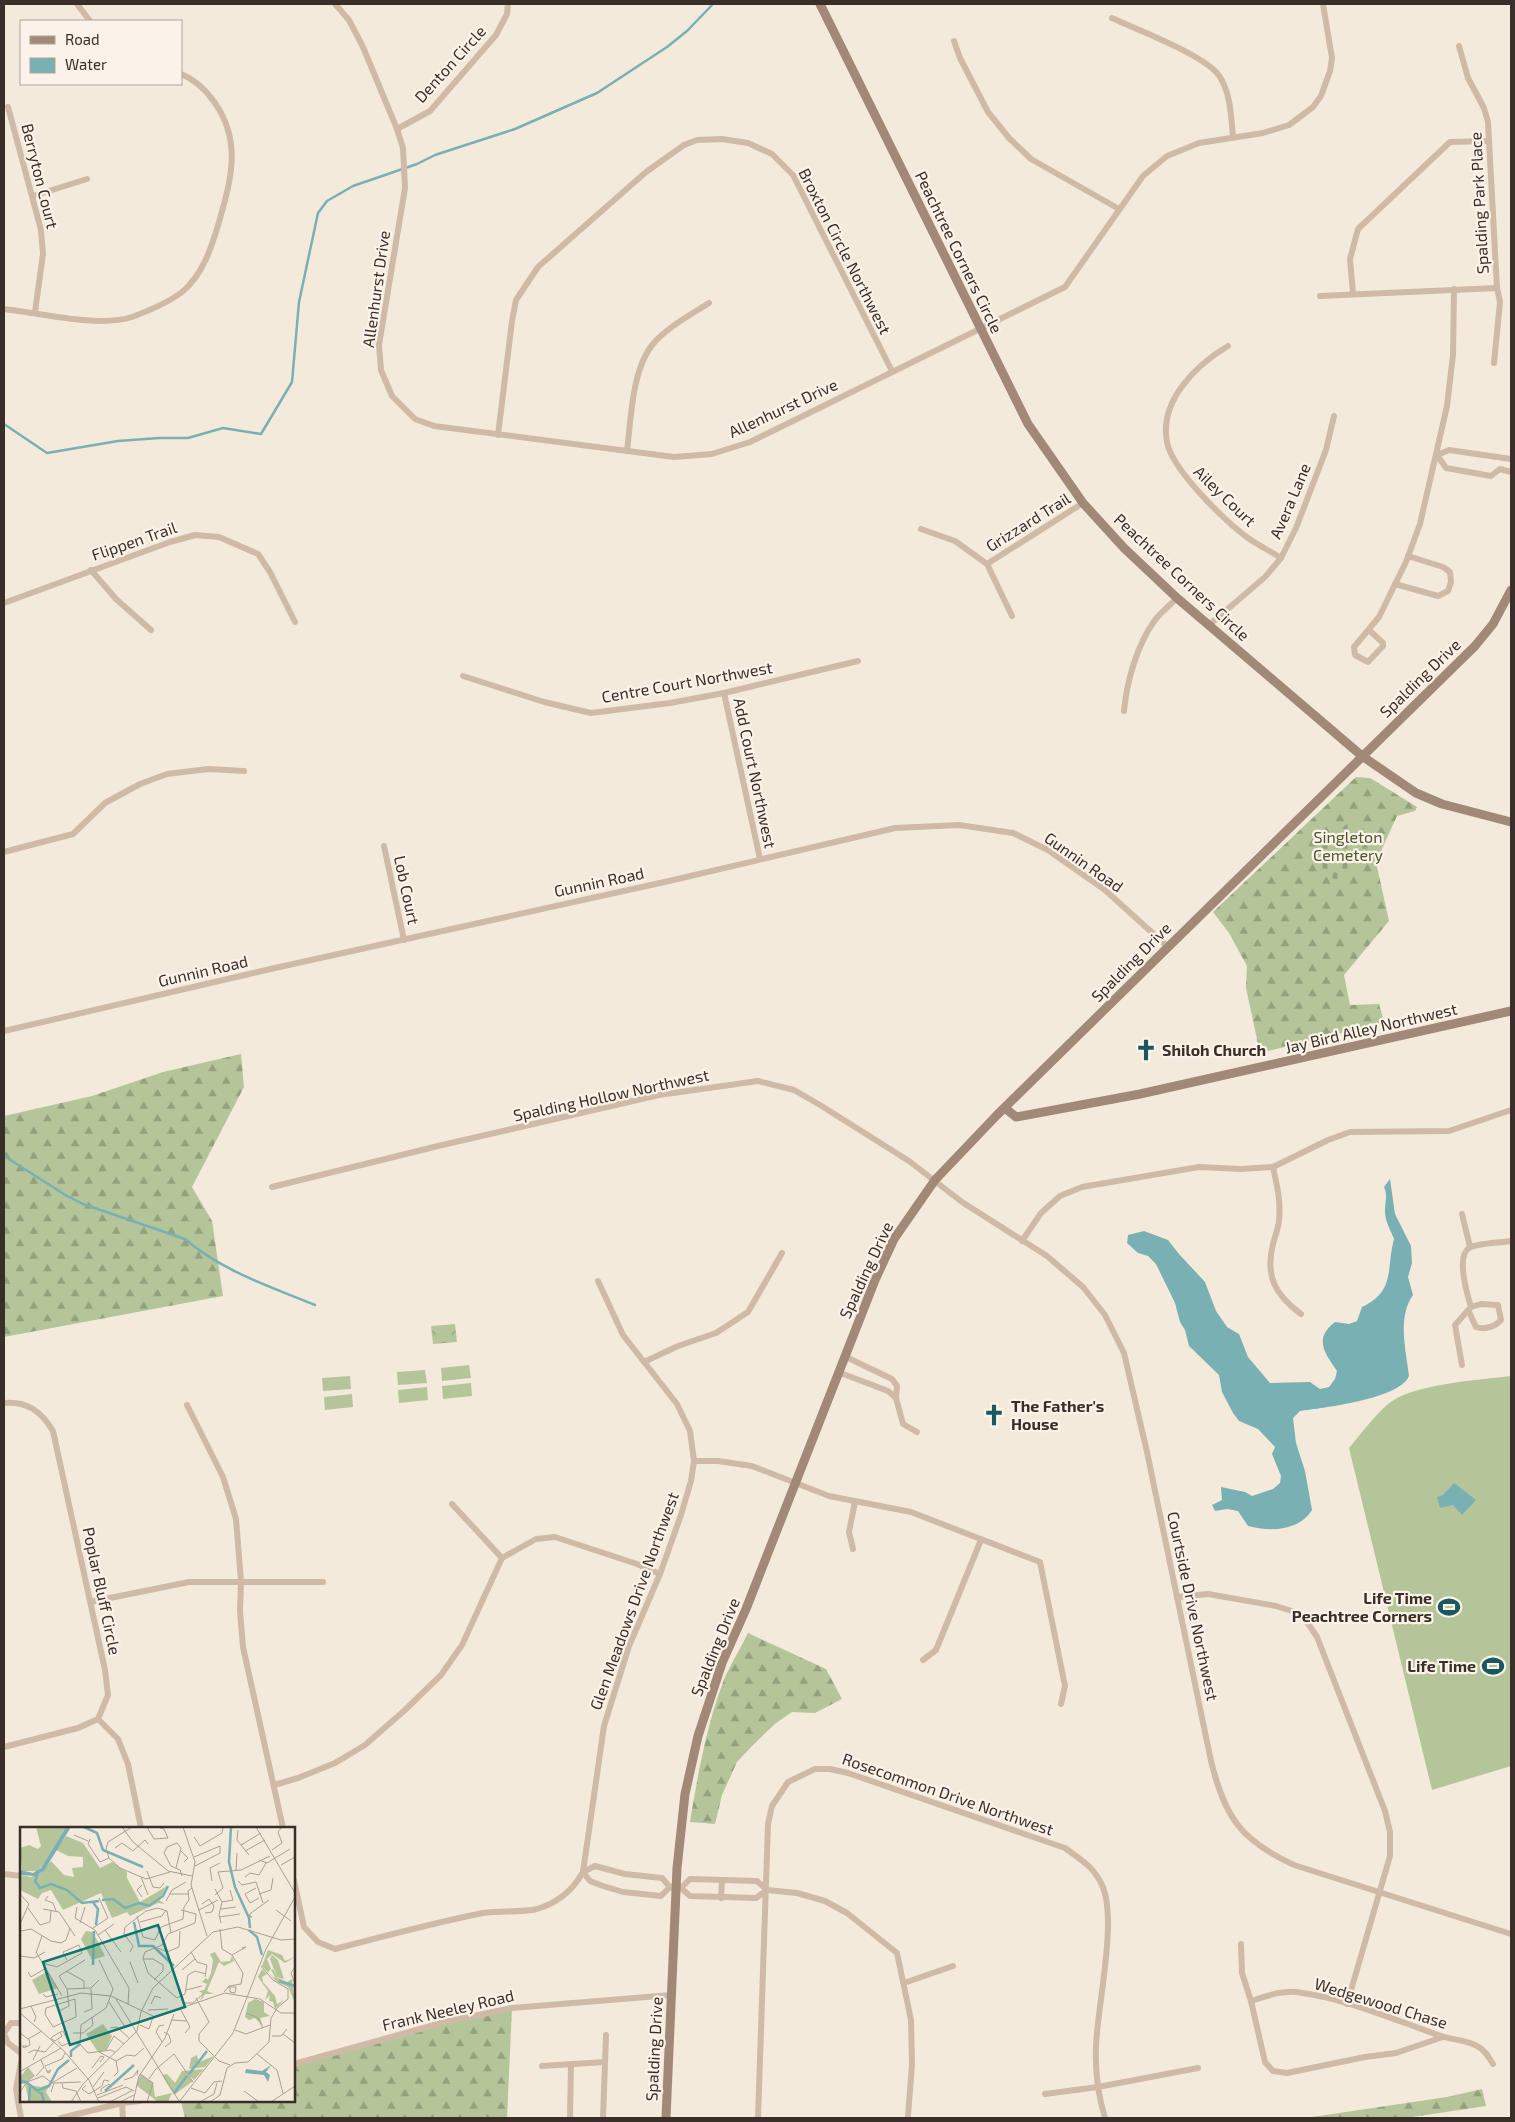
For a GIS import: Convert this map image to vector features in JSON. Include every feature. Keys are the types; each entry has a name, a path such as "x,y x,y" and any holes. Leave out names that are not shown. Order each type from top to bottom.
{"main road":[{"name":"Peachtree Corners Circle","path":"820,4 1028,424 1083,503 1124,548 1177,598 1362,756 1416,793 1442,804 1511,822"},
{"name":"Spalding Drive","path":"666,2118 676,1887 685,1794 698,1736 722,1663 746,1609 874,1280 894,1239 935,1180 1005,1108 1475,646 1493,624 1511,590"},
{"name":"Jay Bird Alley Northwest","path":"1005,1108 1016,1117 1140,1094 1511,1011"}],"street":[{"path":"77,4 89,20"},
{"name":"Allenhurst Drive","path":"335,4 349,20 363,47 403,148 405,188 379,345 381,370 392,396 415,419 434,426 674,457 712,454 750,442 1065,288 1143,176 1167,156 1199,143 1263,134 1289,125 1313,107 1321,96 1330,71 1332,58 1323,4"},
{"name":"Denton Circle","path":"397,129 430,111 496,35 507,14 508,4"},
{"path":"1112,18 1198,57 1220,76 1229,101 1233,137"},
{"path":"954,41 960,58 988,112 1009,138 1031,159 1119,208"},
{"name":"Spalding Park Place","path":"1459,46 1468,78 1484,108 1488,122 1497,288 1500,302 1494,363"},
{"path":"4,309 98,321 130,318 163,303 183,291 198,274 213,244 224,207 232,170 232,145 224,116 206,90 189,77 182,74"},
{"name":"Berryton Court","path":"8,107 41,230 43,254 36,312"},
{"name":"Broxton Circle Northwest","path":"498,434 516,300 538,267 646,172 684,145 697,140 722,139 748,143 772,154 793,175 892,371"},
{"path":"1353,293 1350,259 1358,230 1450,142 1489,141"},
{"path":"33,196 88,179"},
{"path":"1320,296 1353,293 1497,288"},
{"path":"1369,630 1383,643 1383,646 1368,662 1355,655 1354,651 1369,630 1379,617 1408,556 1420,524 1437,455 1447,406 1453,355 1454,289"},
{"path":"627,451 637,375 653,344 675,325 709,303"},
{"name":"Ailey Court","path":"1228,346 1208,358 1177,394 1165,421 1167,444 1182,472 1226,519 1248,537 1281,558"},
{"name":"Avera Lane","path":"1208,625 1265,577 1281,558 1296,528 1326,450 1334,416"},
{"path":"1437,455 1449,450 1511,459"},
{"path":"1437,455 1446,468 1491,476 1500,469 1502,458"},
{"path":"1500,469 1511,472"},
{"name":"Grizzard Trail","path":"987,564 1083,503"},
{"path":"921,529 955,541 987,564 1012,616"},
{"name":"Flippen Trail","path":"4,603 170,542 195,535 220,536 258,554 270,572 295,622"},
{"path":"1395,584 1438,596 1444,595 1448,591 1451,582 1450,572 1443,567 1408,556"},
{"path":"91,570 116,599 151,630"},
{"path":"1124,711 1127,686 1142,645 1156,620 1177,598"},
{"name":"Centre Court Northwest","path":"463,676 544,702 591,713 724,693 858,660"},
{"name":"Add Court Northwest","path":"724,693 760,859"},
{"path":"4,852 73,834 105,803 140,784 167,774 208,769 244,771"},
{"name":"Gunnin Road","path":"4,1031 895,828 959,825 1013,834 1048,850 1098,885 1168,947"},
{"name":"Lob Court","path":"384,846 404,940"},
{"name":"Spalding Hollow Northwest","path":"272,1187 659,1095 758,1081 794,1090 897,1153 935,1180"},
{"path":"1022,1241 1041,1213 1060,1196 1082,1187 1199,1167 1241,1169 1273,1167 1328,1140 1350,1132 1448,1130 1511,1110"},
{"path":"1273,1167 1280,1206 1279,1222 1270,1258 1271,1277 1286,1303 1301,1314"},
{"name":"Courtside Drive Northwest","path":"935,1180 962,1202 1047,1256 1083,1287 1105,1316 1124,1353 1213,1769 1219,1793 1232,1817 1249,1838 1270,1854 1294,1865 1511,1934"},
{"path":"1462,1214 1470,1247"},
{"path":"1462,1366 1455,1325 1470,1309 1481,1304 1498,1305 1501,1320 1491,1326 1476,1327 1470,1309 1462,1263 1464,1253 1470,1247 1511,1241"},
{"path":"644,1362 678,1346 716,1333 748,1312 782,1253"},
{"name":"Glen Meadows Drive Northwest","path":"295,1885 304,1927 318,1942 335,1949 447,1920 495,1911 536,1909 563,1897 577,1882 583,1872 604,1726 629,1646 660,1574 689,1490 694,1460 690,1431 676,1404 623,1335 598,1281"},
{"path":"844,1356 892,1379 897,1386 896,1398 903,1424 917,1432"},
{"path":"838,1372 888,1391 896,1398"},
{"name":"Poplar Bluff Circle","path":"4,1403 26,1404 45,1418 53,1430 105,1670 108,1695 98,1718"},
{"path":"187,1405 223,1477 236,1519 241,1581 240,1611 243,1647 283,1827"},
{"path":"694,1460 752,1466 829,1496 911,1512 1040,1562 1065,1686 1061,1704"},
{"path":"852,1549 849,1532 855,1502"},
{"path":"452,1504 502,1558"},
{"path":"274,1785 298,1778 335,1763 365,1745 405,1710 434,1682 462,1645 502,1558 536,1539 555,1537 637,1564 660,1574"},
{"path":"923,1660 936,1650 981,1540"},
{"path":"90,1602 189,1582 323,1582"},
{"path":"1177,1597 1208,1594 1257,1602 1295,1612 1307,1622 1317,1637 1385,1811 1390,1832 1390,1856 1347,2004"},
{"path":"4,1747 78,1728 98,1718 118,1739 128,1764 141,1827"},
{"name":"Rosecommon Drive Northwest","path":"758,2118 768,1830 772,1806 788,1782 815,1769 830,1769 848,1773 1065,1848 1090,1866 1102,1886 1107,1904 1106,1955 1096,2047 1098,2096 1105,2118"},
{"path":"767,1890 756,1898 690,1896 676,1887 662,1878 625,1874 594,1866 583,1872 590,1881 623,1892 662,1896 676,1887 690,1879 757,1881 767,1890 795,1893 816,1899 847,1913 897,1953 911,2020 912,2064 908,2116"},
{"path":"4,1874 20,1876"},
{"path":"721,1898 722,1880"},
{"path":"1241,1944 1242,1973 1251,2001 1265,2062 1273,2071 1287,2073 1365,2057 1396,2053 1443,2037"},
{"path":"904,1983 953,1966"},
{"name":"Wedgewood Chase","path":"1251,2001 1294,1991 1347,2004 1391,2017 1443,2037 1464,2040 1476,2045 1486,2053 1493,2064"},
{"name":"Frank Neeley Road","path":"295,2064 445,2022 512,2008 671,1995"},
{"path":"20,2023 11,2023 4,2034 8,2043 20,2052"},
{"path":"603,2118 606,2035"},
{"path":"542,2066 605,2062"},
{"path":"570,2118 571,2064"},
{"path":"20,2067 16,2089 20,2118"},
{"path":"1045,2094 1098,2087 1198,2068"},
{"path":"60,2118 130,2102"},
{"path":"122,2103 123,2118"}],"green space":[{"path":"1356,777 1370,778 1417,807 1415,811 1397,816 1376,862 1389,921 1344,975 1350,1005 1379,1004 1385,1025 1370,1023 1367,1027 1260,1053 1246,988 1247,966 1229,933 1213,912"},
{"name":"Singleton Cemetery","path":"1349,822 1384,837 1334,882 1311,855"},
{"path":"241,1054 244,1087 192,1187 212,1221 223,1296 4,1337 4,1116 92,1096 163,1072"},
{"path":"455,1324 457,1342 433,1344 431,1326"},
{"path":"469,1365 471,1378 442,1381 441,1368"},
{"path":"425,1370 427,1383 398,1385 397,1372"},
{"path":"350,1376 351,1389 323,1391 322,1378"},
{"name":"Life Time Peachtree Corners","path":"1511,1376 1511,1766 1432,1790 1349,1448 1377,1414 1399,1397 1429,1387"},
{"path":"471,1383 472,1396 443,1399 442,1386"},
{"path":"427,1387 428,1400 399,1403 398,1390"},
{"path":"352,1394 353,1407 325,1410 324,1397"},
{"path":"748,1633 826,1669 842,1699 815,1713 792,1712 776,1723 737,1762 722,1795 715,1824 690,1822 713,1712 725,1677"},
{"path":"512,2008 507,2118 185,2118 181,2102 295,2102 295,2064 445,2022"},
{"path":"1482,2089 1486,2106 1406,2118 1305,2118 1447,2097"}],"water":[{"path":"1390,1179 1395,1214 1411,1246 1412,1263 1408,1277 1413,1295 1408,1304 1404,1324 1409,1376 1403,1384 1391,1391 1342,1405 1300,1411 1293,1418 1296,1443 1305,1471 1312,1510 1300,1522 1283,1528 1257,1528 1248,1526 1238,1511 1227,1509 1215,1511 1212,1505 1222,1500 1221,1487 1245,1492 1252,1496 1273,1489 1280,1483 1281,1476 1272,1454 1275,1447 1258,1429 1239,1421 1233,1413 1222,1392 1219,1375 1189,1346 1175,1303 1156,1264 1148,1256 1138,1253 1127,1243 1128,1235 1144,1231 1168,1240 1205,1282 1216,1311 1227,1327 1239,1334 1248,1357 1270,1383 1310,1382 1320,1389 1329,1387 1335,1379 1337,1371 1325,1352 1323,1346 1324,1334 1335,1322 1349,1324 1357,1321 1362,1307 1373,1301 1380,1294 1388,1278 1394,1239 1386,1218 1384,1187"},
{"path":"1454,1483 1476,1500 1462,1515 1453,1505 1440,1508 1437,1497 1443,1495"}],"waterway":[{"path":"4,424 47,453 118,441 188,438 223,428 261,434 292,382 299,302 318,213 327,201 353,186 417,164 435,155 515,129 597,93 667,47 687,31 713,4"},
{"path":"4,1156 83,1204 185,1239 199,1250 231,1269 264,1285 315,1305"}],"place":[{"name":"Shiloh Church","path":"1146,1050"},
{"name":"The Father's House","path":"994,1415"},
{"name":"Life Time Peachtree Corners","path":"1449,1607"},
{"name":"Life Time","path":"1493,1666"}]}
